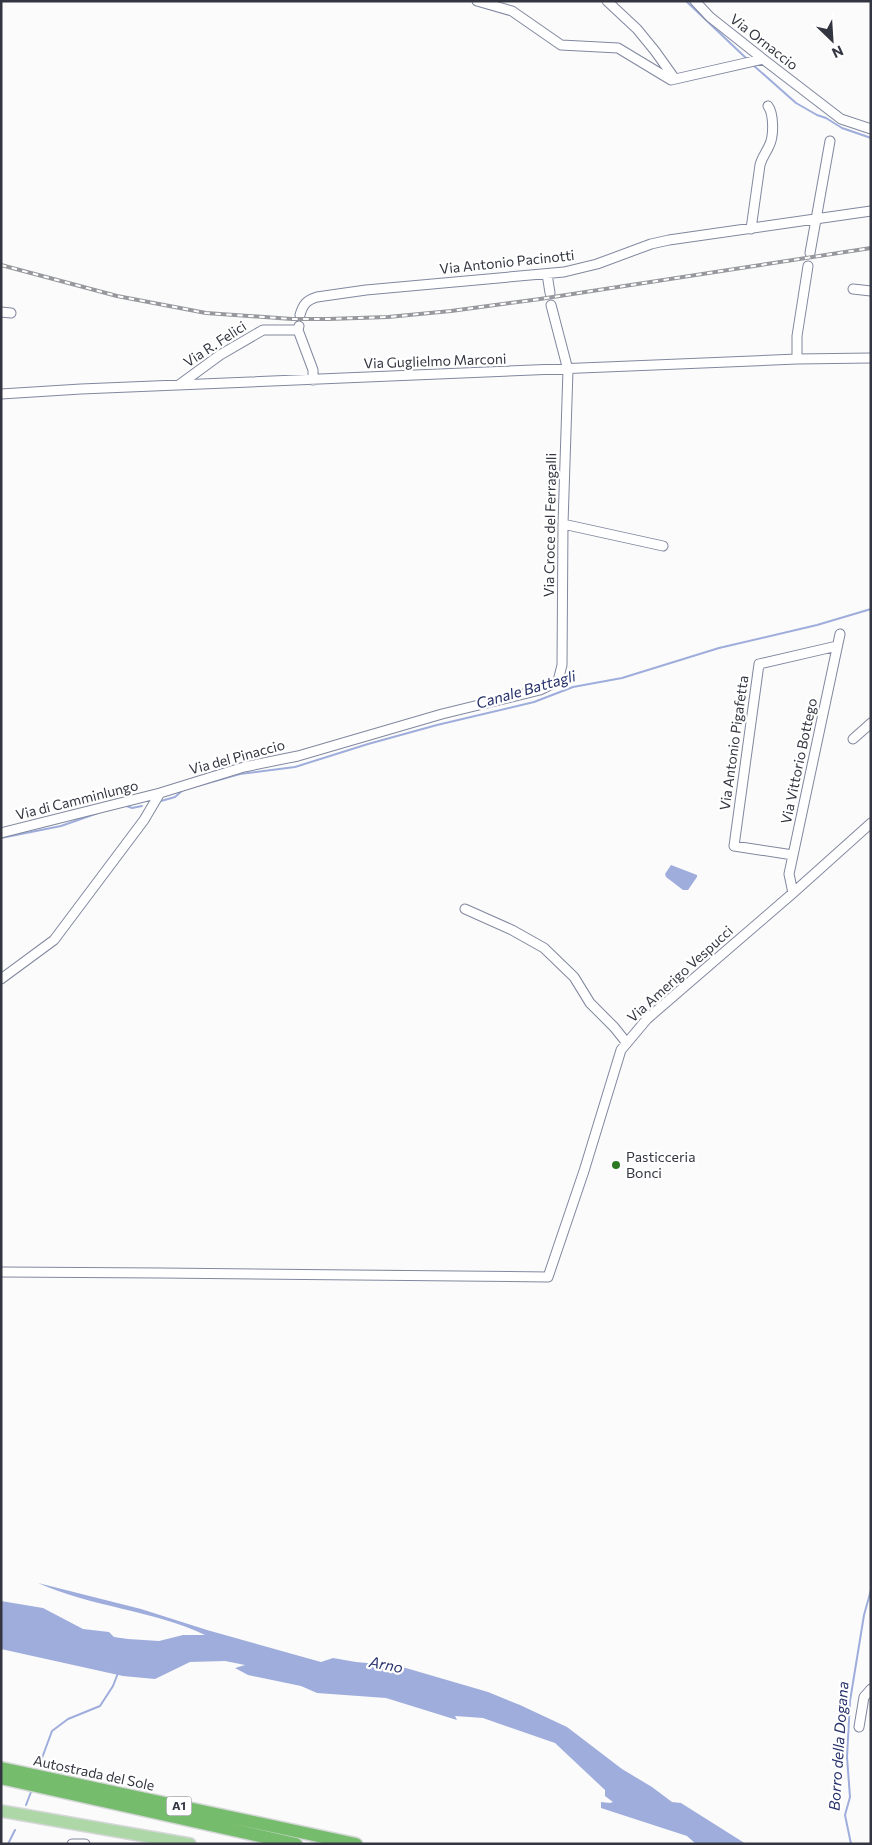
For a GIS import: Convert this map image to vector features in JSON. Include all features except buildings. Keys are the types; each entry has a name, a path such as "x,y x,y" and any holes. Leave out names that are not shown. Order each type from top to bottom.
{"highway":[{"name":"Autostrada del Sole","path":"1,1768 356,1844"},
{"name":"Autostrada del Sole","path":"1,1778 296,1844"}],"main road":[{"path":"1,1810 190,1844"}],"street":[{"path":"477,1 512,10 562,45 618,48 671,80 759,60"},
{"path":"607,1 637,29 656,51 675,79"},
{"name":"Via Ornaccio","path":"695,1 759,60 841,119 871,129"},
{"path":"751,229 762,160 771,141 772,111 768,106"},
{"path":"810,253 830,141"},
{"name":"Via Antonio Pacinotti","path":"300,315 302,306 317,296 564,272 597,264 660,242 871,211"},
{"path":"797,359 797,336 808,266"},
{"path":"547,274 550,293"},
{"path":"853,289 871,291"},
{"name":"Via Croce del Ferragalli","path":"551,305 568,370 563,524 562,665 558,681"},
{"path":"1,312 11,313"},
{"name":"Via R. Felici","path":"179,386 220,355 263,330 299,328 314,370 313,380"},
{"name":"Via Guglielmo Marconi","path":"1,394 797,359 871,358"},
{"path":"563,524 663,546"},
{"name":"Via Vittorio Bottego","path":"793,893 789,874 840,634"},
{"name":"Via Antonio Pigafetta","path":"793,855 734,846 759,664 837,646"},
{"name":"Via del Pinaccio","path":"160,793 244,767 298,756 442,714 540,690 558,681"},
{"path":"853,739 871,723"},
{"path":"1,979 54,940 144,820 160,793"},
{"name":"Via di Camminlungo","path":"1,833 160,793"},
{"name":"Via Amerigo Vespucci","path":"1,1272 548,1277 584,1171 621,1050 626,1042 647,1019 793,893 871,822"},
{"path":"465,909 544,948 574,977 590,1003 626,1042"},
{"path":"859,1727 864,1697 871,1688"},
{"path":"72,1844 85,1844"}],"water":[{"path":"671,865 697,875 688,890 683,890 666,877 665,874"},
{"name":"Arno","path":"38,1583 141,1609 207,1630 321,1662 333,1658 399,1666 488,1692 567,1727 622,1769 652,1787 672,1802 681,1803 746,1844 696,1844 687,1836 601,1808 601,1802 613,1802 605,1796 605,1790 555,1743 483,1718 455,1716 457,1720 386,1698 317,1693 301,1686 248,1675 235,1668 245,1665 225,1661 190,1662 155,1679 123,1676 1,1649 1,1601 43,1608 83,1629 109,1632 114,1637 159,1641 183,1635 205,1635 164,1620 79,1598"}],"waterway":[{"path":"686,1 748,60"},
{"path":"753,65 796,103 842,128 871,138"},
{"name":"Canale Battagli","path":"161,801 175,797 183,790 240,774 295,767 437,725 534,702 573,687 622,678 719,648 817,625 871,609"},
{"name":"Canale Battagli","path":"124,805 132,808 142,806"},
{"name":"Canale Battagli","path":"1,838 61,826 98,813"},
{"name":"Borro della Dogana","path":"851,1844 845,1815 850,1797 847,1757 850,1701 864,1615 871,1590"},
{"path":"39,1766 52,1731 68,1719 100,1706 113,1686 118,1673"},
{"path":"26,1805 31,1792"},
{"path":"8,1844 15,1830"}],"railway":[{"path":"1,265 117,296 206,313 292,319 328,319 388,317 451,311 871,248"}],"place":[{"name":"Pasticceria Bonci","path":"616,1165"}]}
